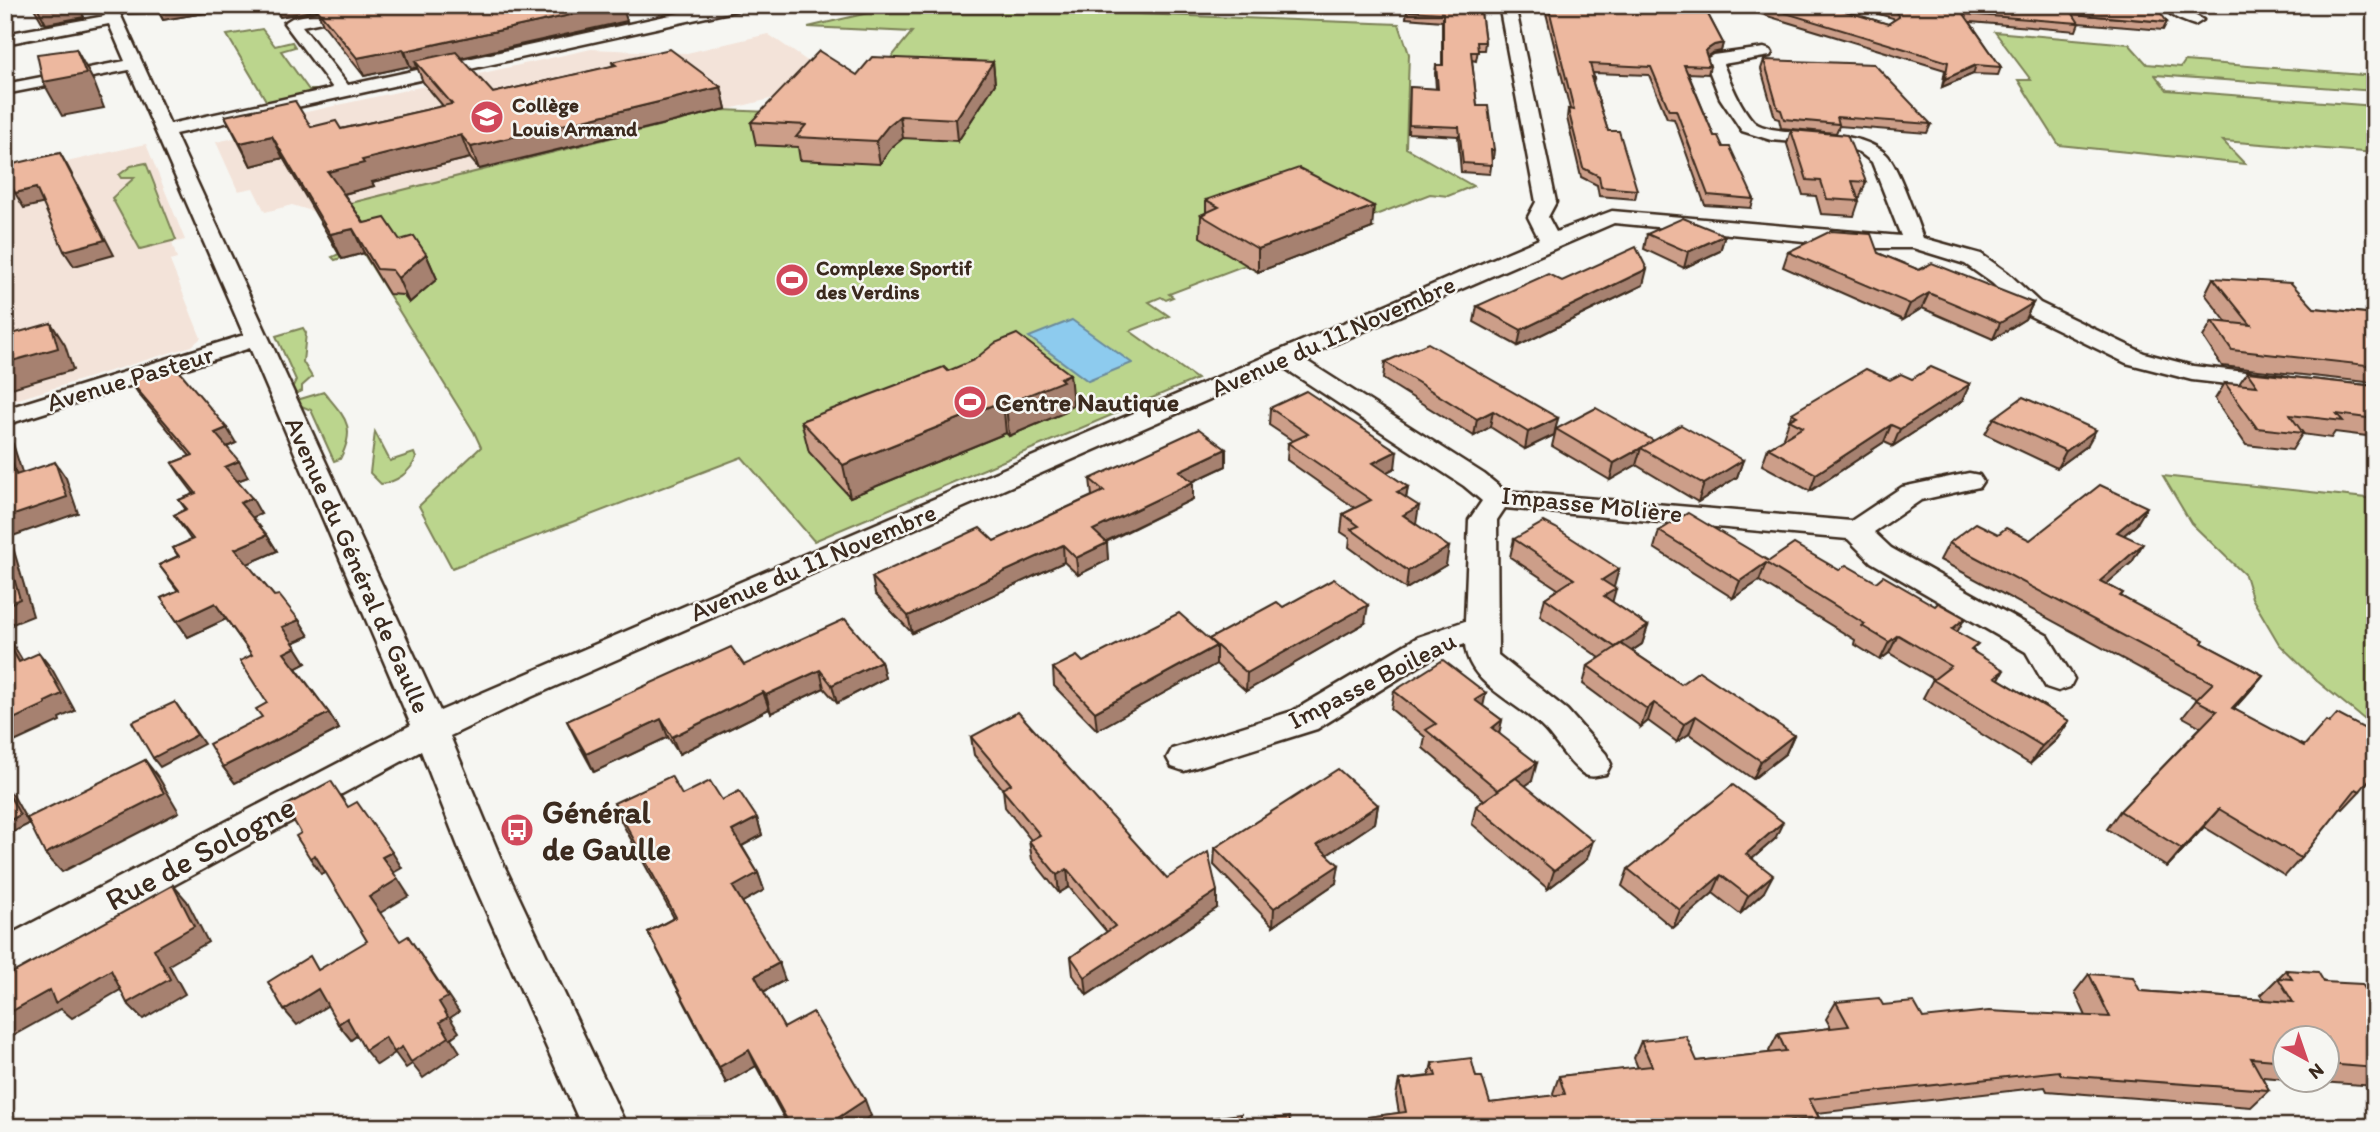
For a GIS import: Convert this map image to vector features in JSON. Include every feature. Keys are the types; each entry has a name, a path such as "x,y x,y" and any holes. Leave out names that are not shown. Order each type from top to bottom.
{"street":[{"path":"344,92 292,23 383,5"},
{"path":"163,131 344,92 688,10 738,5"},
{"path":"1507,5 1546,202 1538,217 1551,242"},
{"path":"2169,5 2173,10 2195,20"},
{"path":"5,39 111,12"},
{"name":"Avenue du Général de Gaulle","path":"111,12 431,730 482,859 605,1127"},
{"path":"1765,53 1713,60 1729,98 1748,127 1771,134 1844,141 1866,148 1881,159 1914,242"},
{"path":"5,89 134,64"},
{"path":"1546,202 1593,224"},
{"name":"Avenue du 11 Novembre","path":"431,730 1284,357 1612,217 1878,242 1914,242 1973,259 2000,278 2032,308 2135,358 2192,373 2296,385"},
{"name":"Avenue Pasteur","path":"5,417 255,340"},
{"name":"Impasse Molière","path":"1284,357 1474,480 1497,499 1856,531"},
{"path":"1969,481 1912,493 1856,531 1881,555 2037,644 2058,679"},
{"name":"Impasse Boileau","path":"1497,499 1483,520 1480,627 1482,657 1491,669 1555,719 1594,764"},
{"name":"Impasse Boileau","path":"1184,758 1305,720 1429,645 1480,627"},
{"name":"Rue de Sologne","path":"5,957 431,730"}],"shaded area":[{"name":"Collège Louis Armand","path":"768,34 838,82 315,212 292,205 265,212 253,188 238,191 216,142 253,134 248,125 591,49 687,53"},
{"path":"146,144 185,240 172,243 177,259 170,261 201,338 192,346 5,403 5,176"}],"green space":[{"name":"Complexe Sportif des Verdins","path":"902,5 1399,24 1409,54 1406,148 1473,186 1448,196 1430,194 1360,221 1372,228 1258,272 1245,265 1169,294 1173,297 1166,300 1161,297 1149,302 1169,316 1130,331 1197,379 814,541 742,457 452,568 419,506 481,447 362,251 335,260 332,257 339,254 315,212 722,110 770,112 878,74 912,32 808,27"},
{"path":"262,29 275,46 292,42 295,47 281,51 309,90 320,90 267,102 227,35"},
{"path":"1995,32 2129,44 2147,64 2181,67 2185,61 2375,76 2375,91 2155,75 2167,90 2375,106 2375,153 2223,141 2245,164 2059,145 2018,80 2031,80"},
{"path":"146,163 176,240 140,249 112,198 134,178 121,178 119,175 131,166"},
{"path":"303,328 306,333 303,362 312,377 302,386 302,391 293,395 291,390 296,380 276,336"},
{"path":"324,392 343,416 348,430 345,448 340,459 334,461 311,410 299,405 297,400"},
{"path":"375,432 390,461 414,453 416,458 402,476 381,484 370,473"},
{"path":"2163,476 2375,499 2375,728 2317,681 2279,644 2252,598 2245,575 2191,523"}],"water":[{"path":"1072,320 1132,363 1088,381 1029,337"}],"building":[{"path":"328,5 616,5 405,51 403,49 357,58 316,8"},
{"path":"1408,5 1480,5 1485,42 1477,42 1478,52 1471,52 1477,106 1488,106 1494,150 1491,150 1492,165 1463,163 1459,127 1409,125 1410,87 1438,89 1436,65 1443,65 1443,13 1407,11"},
{"path":"1548,5 1703,5 1723,43 1705,51 1710,66 1684,65 1714,136 1718,136 1723,147 1730,147 1754,199 1708,195 1676,110 1669,110 1651,67 1590,64 1594,78 1591,77 1608,131 1619,131 1637,190 1601,187 1599,176 1583,168 1568,109 1574,110"},
{"path":"1759,5 1824,5 1888,24 1899,17 1895,11 1876,5 2005,5 2011,9 2017,5 2155,5 2167,22 2073,14 2079,23 1964,14 2001,67 1976,65 1945,79 1948,62"},
{"path":"76,49 86,74 43,82 37,54"},
{"path":"670,49 721,87 471,147 461,135 362,160 364,163 328,172 364,223 385,218 400,240 414,236 426,254 398,278 392,270 377,269 353,229 330,234 272,136 240,143 225,116 295,101 311,127 336,121 341,129 452,104 415,61 456,52 493,93 616,65 612,62"},
{"path":"819,51 857,75 872,57 993,62 956,119 900,116 876,141 796,137 806,125 751,122"},
{"path":"1764,60 1874,64 1931,124 1837,117 1839,124 1784,119 1778,109"},
{"path":"1791,130 1847,135 1866,182 1852,181 1859,201 1827,199 1821,181 1807,180"},
{"path":"60,153 105,240 64,251 36,188 15,193 5,172 5,166"},
{"path":"1299,168 1374,206 1258,249 1201,215 1219,207 1206,200"},
{"path":"1683,218 1725,235 1688,252 1647,234"},
{"path":"1831,231 1871,234 1878,253 1919,270 1932,263 2033,303 2000,323 1929,293 1910,304 1788,252"},
{"path":"1636,247 1647,269 1521,330 1477,306 1548,274 1562,281"},
{"path":"2213,278 2291,283 2314,308 2375,314 2375,366 2232,350 2212,321 2251,325"},
{"path":"51,323 58,348 5,363 5,336"},
{"path":"1017,334 1070,374 1060,378 1063,381 1006,404 1003,401 843,465 801,421 944,367 948,371 974,360 995,343"},
{"path":"1428,343 1558,418 1528,432 1493,411 1477,419 1385,362"},
{"path":"176,367 227,428 215,433 239,461 225,467 252,498 240,503 267,535 235,549 274,596 279,595 299,620 282,627 296,647 284,653 329,713 223,767 209,744 262,717 256,709 267,703 240,661 252,655 215,603 177,621 161,598 179,590 159,565 179,556 173,548 193,539 174,515 187,509 179,500 196,493 172,463 193,455 130,381"},
{"path":"1931,367 1970,384 1900,429 1891,425 1816,474 1768,448 1803,427 1789,420 1797,416 1792,413 1866,369 1890,380 1901,374 1912,379"},
{"path":"2247,372 2375,386 2375,419 2337,414 2343,421 2290,415 2303,433 2257,428 2225,383 2257,386"},
{"path":"1306,391 1397,451 1373,463 1408,487 1397,492 1419,506 1403,515 1449,547 1408,571 1351,529 1359,526 1343,514 1371,500 1288,443 1308,434 1270,408"},
{"path":"2023,397 2096,430 2066,451 1994,418"},
{"path":"1596,408 1654,441 1614,463 1556,429"},
{"path":"1681,425 1743,460 1704,484 1641,448"},
{"path":"1199,429 1226,449 1179,471 1193,482 1093,530 1107,543 1076,558 1063,545 908,616 872,577 980,528 994,541 1104,491 1090,479"},
{"path":"5,439 16,475 55,462 67,497 5,518"},
{"path":"2100,485 2147,507 2117,532 2143,544 2100,581 2123,593 2120,596 2204,640 2202,643 2263,675 2232,708 2304,746 2326,721 2329,723 2337,714 2375,734 2375,773 2360,791 2356,789 2301,858 2219,809 2182,849 2120,811 2217,711 2196,700 2213,683 1949,543 1976,523 1998,534 2006,528 2030,540"},
{"path":"1688,513 1769,561 1794,544 1839,570 1846,565 1876,582 1883,576 1935,606 1938,603 1965,618 1952,629 1978,644 1971,650 2004,670 1995,677 2069,721 2042,746 1933,680 1951,666 1898,635 1889,642 1862,626 1865,624 1766,563 1740,581 1659,531"},
{"path":"1544,522 1619,569 1602,580 1616,589 1604,596 1648,626 1615,647 1545,598 1574,579 1514,539"},
{"path":"5,547 20,599 5,606"},
{"path":"1334,579 1368,605 1247,673 1209,639 1277,602 1283,607"},
{"path":"1179,613 1216,646 1095,712 1053,668 1077,656 1083,662"},
{"path":"845,619 881,661 832,685 820,670 766,695 763,692 672,737 661,719 586,754 567,721 731,647 744,665"},
{"path":"5,638 19,662 39,653 62,694 5,723"},
{"path":"1621,644 1681,684 1699,671 1794,735 1761,761 1696,716 1684,724 1654,703 1647,709 1588,666"},
{"path":"1443,660 1486,693 1475,700 1502,720 1492,728 1537,763 1498,790 1426,730 1436,724 1394,691"},
{"path":"175,702 197,735 153,758 132,722"},
{"path":"1018,712 1167,878 1208,852 1217,891 1085,977 1071,957 1115,926 1067,869 1057,875 1029,841 1040,835 1002,789 1011,784 971,737"},
{"path":"145,760 164,793 45,854 27,818"},
{"path":"1338,769 1378,805 1317,845 1339,865 1274,908 1215,848"},
{"path":"671,776 682,795 710,781 722,800 739,791 757,818 732,831 758,873 733,887 779,963 755,976 784,1028 813,1012 865,1100 824,1127 791,1127 749,1050 719,1067 648,932 676,917 614,803"},
{"path":"1516,778 1593,841 1554,871 1476,806"},
{"path":"331,781 348,807 357,802 392,852 382,857 398,879 369,897 400,941 408,936 448,997 439,1002 448,1017 440,1022 449,1037 411,1062 402,1047 394,1052 385,1037 365,1050 347,1018 338,1024 318,989 284,1010 268,982 310,956 318,970 367,941 315,855 310,858 296,836 301,833 285,806"},
{"path":"1733,785 1783,822 1746,854 1773,875 1748,896 1721,875 1680,910 1628,869"},
{"path":"5,787 20,815 5,823"},
{"path":"173,885 194,926 154,949 170,979 127,1003 111,970 55,1003 50,990 5,1015 5,977"},
{"path":"2286,970 2318,972 2324,982 2362,984 2367,992 2375,992 2375,1068 2342,1065 2342,1024 2272,1024 2272,1060 2251,1058 2269,1090 2061,1075 2059,1071 1809,1099 1819,1118 1738,1127 1370,1127 1368,1117 1406,1112 1399,1080 1436,1076 1432,1063 1471,1058 1476,1077 1482,1077 1490,1103 1565,1094 1559,1076 1652,1066 1641,1041 1686,1036 1697,1061 1786,1051 1778,1034 1849,1026 1836,1002 1879,998 1883,1005 1914,1002 1923,1018 1989,1011 2110,1017 2089,974 2133,977 2140,991 2293,1002 2278,978 2292,979"},
{"path":"1241,1114 1241,1122 1289,1117 1291,1127 1203,1127 1202,1119"}],"place":[{"name":"Collège Louis Armand","path":"487,117"},
{"name":"Complexe Sportif des Verdins","path":"792,280"},
{"name":"Centre Nautique","path":"970,402"},
{"name":"Général de Gaulle","path":"517,830"}]}
